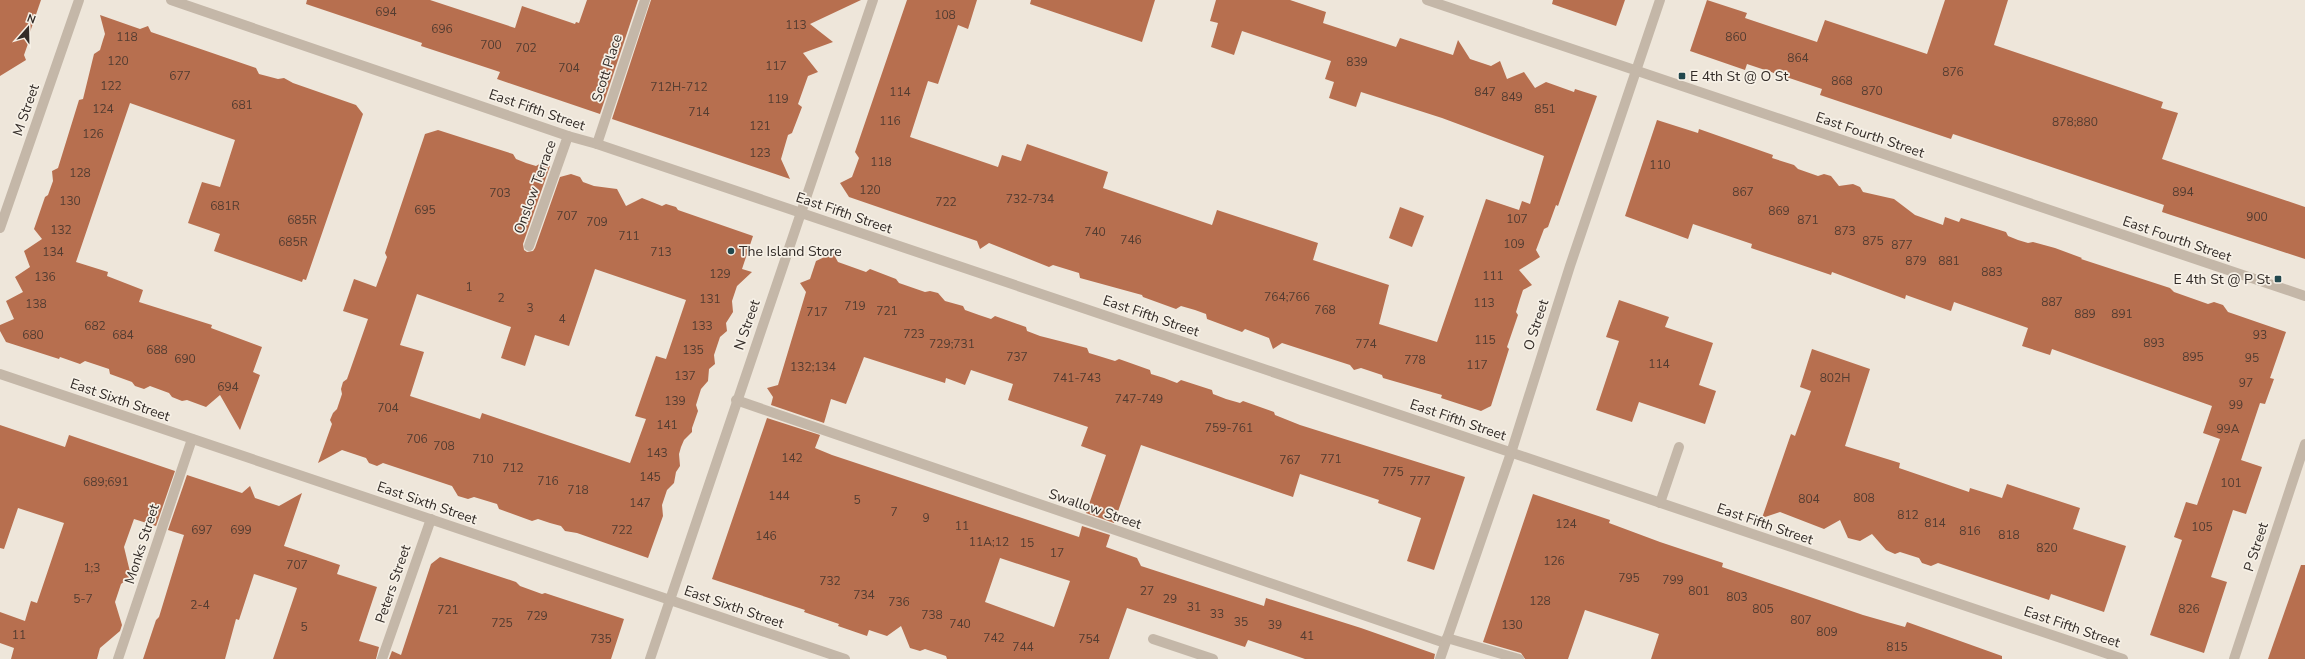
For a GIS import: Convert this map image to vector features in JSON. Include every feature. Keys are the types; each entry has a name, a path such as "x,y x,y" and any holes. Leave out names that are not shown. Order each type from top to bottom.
{"street":[{"name":"M Street","path":"0,226 79,0"},
{"name":"East Fifth Street","path":"171,0 568,136 597,144 2123,659"},
{"name":"Scott Place","path":"597,144 645,0"},
{"name":"N Street","path":"650,659 736,400 873,0"},
{"name":"East Fourth Street","path":"1427,0 2305,296"},
{"name":"O Street","path":"1440,659 1511,452 1570,266 1660,0"},
{"name":"Onslow Terrace","path":"529,246 568,136"},
{"name":"East Sixth Street","path":"0,374 845,659"},
{"name":"Swallow Street","path":"736,400 1446,640 1519,659"},
{"name":"Monks Street","path":"118,659 192,439"},
{"name":"P Street","path":"2234,659 2305,444"},
{"path":"1660,503 1679,447"},
{"name":"Peters Street","path":"382,659 431,519"},
{"path":"1153,639 1213,659"}],"building":[{"path":"0,0 41,0 24,55 26,60 0,76"},
{"path":"307,0 430,0 515,28 522,6 575,24 576,22 579,23 587,0 638,0 600,114 497,79 500,72 421,46 422,43 306,4"},
{"path":"651,0 861,0 810,24 833,42 803,53 818,72 808,76 798,104 802,107 792,133 788,135 781,159 790,179 612,119"},
{"path":"907,0 977,0 968,29 958,25 938,84 928,81 910,137 998,167 1002,155 1021,161 1027,144 1108,172 1103,188 1212,225 1217,210 1318,243 1313,260 1389,285 1379,324 1437,342 1486,199 1519,210 1522,201 1530,204 1544,156 1442,118 1361,92 1356,107 1329,98 1334,82 1325,79 1331,61 1242,31 1234,55 1211,47 1218,23 1210,21 1216,0 1290,0 1326,12 1323,23 1396,47 1400,38 1453,55 1458,40 1470,59 1491,66 1500,61 1507,79 1524,72 1535,88 1546,82 1574,92 1575,89 1597,96 1558,206 1556,205 1548,227 1544,229 1536,250 1540,257 1519,270 1532,285 1523,290 1516,312 1518,315 1507,347 1509,349 1491,406 1481,411 1441,398 1442,395 1383,378 1382,375 1361,368 1354,370 1350,365 1282,343 1273,349 1269,338 1245,329 1242,332 1207,319 1206,314 1195,310 1181,306 1176,309 1143,297 1142,295 1080,278 1079,273 1053,265 1049,267 989,243 980,249 977,241 849,197 840,183 852,177 859,158 855,152"},
{"path":"1031,0 1155,0 1142,42 1030,4"},
{"path":"1553,0 1625,0 1616,26 1552,4"},
{"path":"1707,0 1747,13 1745,18 1817,42 1825,20 1927,54 1945,0 2008,0 1994,45 2163,102 2161,108 2178,113 2162,159 2305,207 2305,259 2162,212 2164,205 1953,134 1951,139 1820,95 1822,89 1747,64 1745,70 1690,51"},
{"path":"100,15 140,29 148,26 151,32 256,68 259,74 278,79 284,78 293,83 356,105 363,114 306,280 303,279 302,282 214,251 220,234 188,223 202,182 220,187 235,140 130,103 76,262 108,272 107,276 143,290 139,302 212,325 211,328 262,347 253,372 260,375 240,430 220,395 206,407 187,400 182,401 172,397 169,393 150,386 144,389 135,386 132,382 110,374 109,369 85,361 80,364 60,357 59,359 6,342 0,331 0,325 14,319 6,301 23,292 15,277 30,267 24,251 42,239 34,229 45,197 48,195 53,181 52,171 58,168 79,100 83,99 94,54 100,50 105,34"},
{"path":"1657,120 1698,133 1699,129 1773,155 1772,158 1794,165 1798,169 1818,176 1824,174 1831,176 1839,186 1853,184 1860,187 1863,192 1894,199 1915,215 1943,225 1945,217 1959,222 1961,218 2006,232 2008,236 2018,240 2028,243 2033,242 2055,248 2082,258 2081,259 2170,288 2174,292 2208,304 2214,302 2223,305 2228,312 2286,332 2270,378 2274,379 2265,404 2260,403 2241,460 2262,467 2246,514 2233,510 2211,577 2227,582 2204,653 2150,635 2182,540 2174,537 2186,502 2197,505 2220,439 2203,433 2212,406 2052,349 2050,355 2022,346 2028,328 1954,302 1951,311 1906,295 1905,299 1832,272 1831,275 1751,248 1752,244 1693,224 1688,239 1625,216"},
{"path":"438,130 513,154 516,159 526,163 536,166 541,163 550,166 523,244 524,250 527,252 533,251 535,248 560,177 571,174 580,177 583,182 594,186 617,189 626,206 642,198 662,206 666,204 676,207 678,210 753,236 742,269 752,272 737,286 732,301 733,312 726,323 727,331 720,337 714,355 715,364 709,369 708,381 701,389 696,405 698,411 692,432 684,440 681,447 679,454 680,466 676,472 674,483 667,490 662,505 663,516 648,558 577,533 565,531 561,526 538,519 532,521 499,509 497,504 474,497 468,499 458,496 452,486 383,463 377,466 369,463 366,458 342,450 318,463 332,424 330,420 333,413 337,409 342,394 341,389 343,382 347,379 368,319 343,311 354,279 376,287 387,257 385,253 425,134","holes":["595,269 686,300 666,359 656,356 635,416 646,419 630,463 482,413 480,419 410,396 424,352 400,345 417,294 511,327 501,358 525,366 535,335 569,346"]},
{"path":"1400,207 1424,216 1412,247 1389,238"},
{"path":"833,253 838,262 866,272 870,269 896,279 899,283 925,292 930,291 938,293 945,301 963,306 965,310 979,315 991,319 995,316 1026,327 1027,331 1040,336 1087,348 1089,353 1115,361 1119,359 1150,370 1151,374 1177,383 1181,380 1212,390 1213,394 1226,399 1240,403 1243,401 1274,412 1275,415 1300,425 1465,477 1434,570 1407,561 1421,518 1378,503 1379,500 1300,474 1293,497 1141,445 1114,523 1086,513 1106,455 1081,446 1088,427 1008,400 1013,384 971,370 965,385 946,378 945,383 864,357 846,404 831,399 824,423 771,405 773,397 767,388 778,385 806,292 800,283 810,279 816,261"},
{"path":"1619,300 1669,317 1665,327 1713,343 1699,385 1716,391 1705,424 1639,402 1632,422 1596,410 1619,341 1606,337"},
{"path":"1812,349 1870,369 1845,446 1900,463 1899,468 1969,492 1970,488 2002,498 2007,484 2080,508 2073,529 2126,546 2104,612 2051,594 2049,600 1938,563 1931,566 1922,563 1919,558 1900,552 1895,554 1886,550 1872,534 1860,541 1848,538 1840,520 1824,529 1780,512 1762,518 1791,434 1795,436 1811,391 1800,387"},
{"path":"767,418 820,435 815,448 832,455 1079,537 1082,526 1110,535 1106,547 1137,558 1141,566 1264,606 1266,598 1361,628 1435,654 1434,659 1305,659 1248,640 1245,647 1127,608 1109,659 947,659 946,656 925,649 920,651 910,648 901,626 887,636 869,630 867,636 838,626 839,624 804,612 805,610 712,579","holes":["1000,558 1070,581 1054,627 985,602"]},
{"path":"0,425 65,447 69,435 175,471 156,526 134,519 124,547 131,576 121,584 115,602 122,625 120,631 100,648 97,659 11,659 14,648 0,643 0,612 25,621 31,601 37,603 64,523 18,508 4,549 0,548"},
{"path":"187,475 242,493 250,486 255,498 279,506 302,493 284,546 340,565 337,574 377,587 359,641 379,647 376,659 273,659 297,588 254,574 239,620 236,619 225,659 143,659 156,620 159,617 184,535 168,530"},
{"path":"1533,494 1610,520 1609,523 1723,563 1722,567 1863,615 1905,627 1907,622 2002,656 2002,659 1651,659 1659,634 1585,610 1568,659 1525,659 1521,653 1483,642"},
{"path":"440,557 516,582 520,586 542,594 545,593 624,619 611,659 389,659 392,651 401,655 431,564"},
{"path":"2301,565 2305,565 2305,659 2268,659"}],"place":[{"name":"E 4th St @ O St","path":"1682,76"},
{"name":"The Island Store","path":"731,251"},
{"name":"E 4th St @ P St","path":"2278,279"}]}
